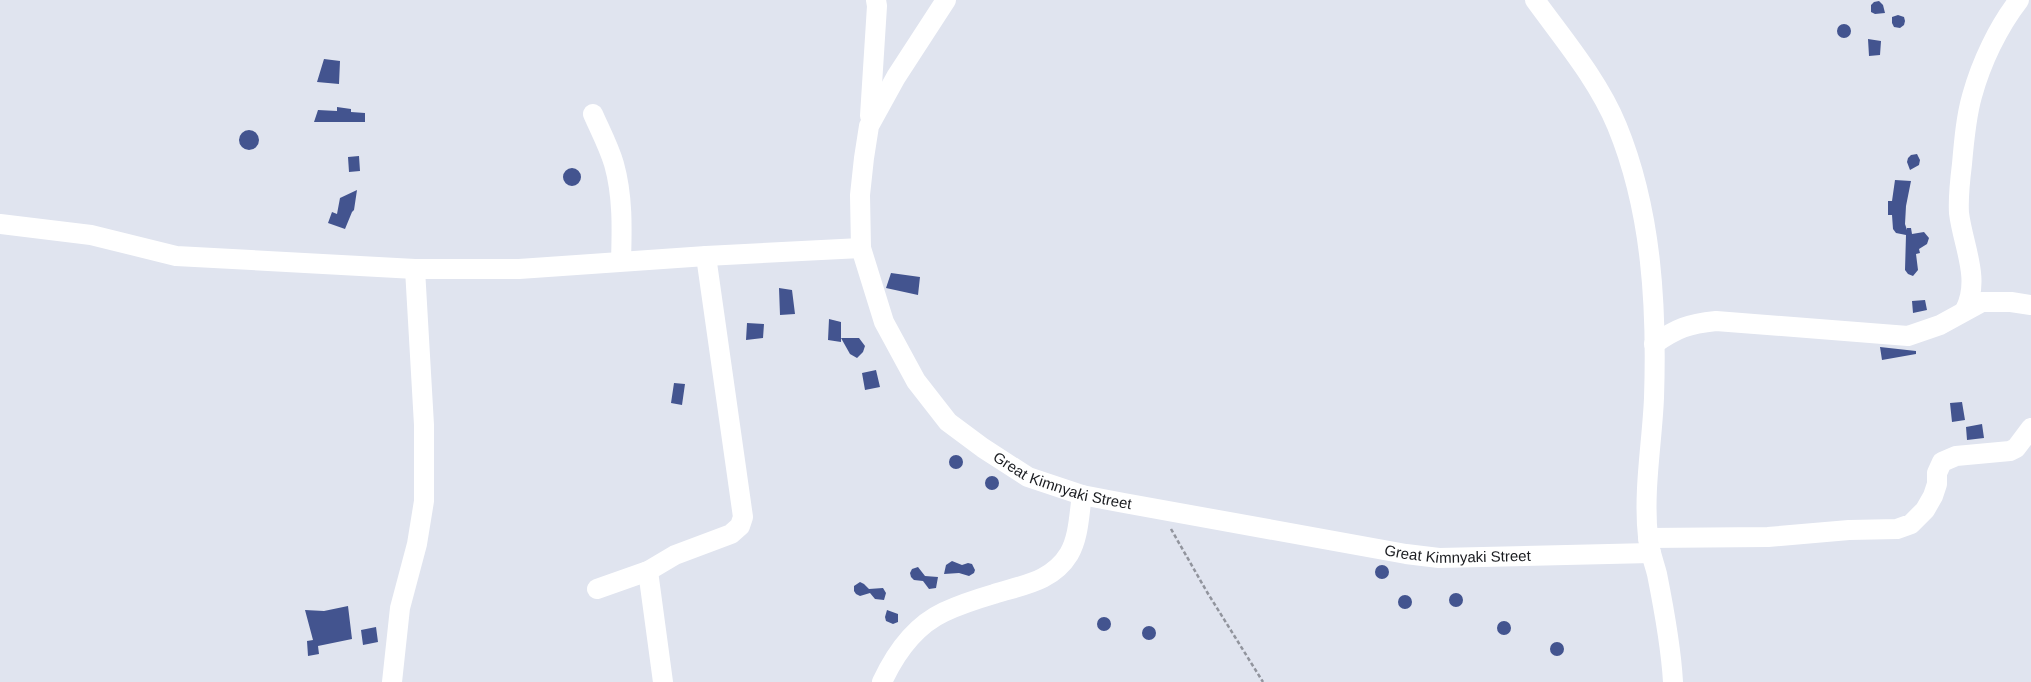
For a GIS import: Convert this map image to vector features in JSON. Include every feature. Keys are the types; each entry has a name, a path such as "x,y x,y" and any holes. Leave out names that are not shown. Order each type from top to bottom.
{"street":[{"path":"869,126 876,0"},
{"name":"Great Kimnyaki Street","path":"946,0 896,77 869,126 860,195 861,248 884,322 916,381 948,422 983,448 1028,476 1082,495 1406,554 1439,558 1897,529 1905,527 1919,518 1925,510 1933,496 1937,484 1937,472 1942,462 1956,456 2010,451 2016,448 2031,428"},
{"path":"1535,0 1597,87 1617,126 1636,186 1648,240 1653,294 1654,344 1654,397 1648,479 1649,545 1672,661 1673,682"},
{"path":"1965,310 1972,290 1969,260 1959,213 1959,187 1966,129 1972,96 1987,54 2019,0"},
{"path":"593,114 610,152 618,182 621,204 621,261"},
{"path":"0,224 91,235 176,256 415,270 519,269 621,261 861,248"},
{"path":"597,589 648,571 675,555 731,534 740,526 743,517 706,256"},
{"path":"392,682 400,608 417,544 424,501 424,425 415,270"},
{"path":"1654,344 1671,332 1691,323 1716,320 1908,336 1940,325 1982,302 2011,302 2031,306"},
{"path":"882,682 896,653 915,633 942,612 994,594 1030,585 1055,571 1069,554 1076,537 1082,495"},
{"path":"648,571 664,682"}],"path":[{"path":"1159,508 1212,600 1263,682"}],"building":[{"path":"1879,1 1883,5 1885,13 1875,14 1871,12 1871,5"},
{"path":"1898,15 1904,17 1905,21 1904,25 1900,28 1894,27 1892,23 1892,17"},
{"path":"1844,24 1849,26 1851,31 1849,36 1844,38 1839,36 1837,31 1839,26"},
{"path":"1868,39 1881,41 1880,55 1869,56"},
{"path":"324,59 340,61 339,84 317,82"},
{"path":"337,107 351,109 351,112 365,113 365,122 314,122 318,110 337,111"},
{"path":"249,130 256,133 259,140 256,147 249,150 242,147 239,140 242,133"},
{"path":"1917,154 1920,160 1919,165 1910,170 1907,162 1908,158 1911,155"},
{"path":"359,156 360,171 349,172 348,157"},
{"path":"568,168 576,168 581,173 579,184 568,186 563,181 563,173"},
{"path":"1895,180 1911,181 1906,206 1905,224 1907,230 1907,228 1911,228 1912,234 1924,232 1929,238 1927,244 1919,249 1920,253 1916,254 1918,270 1913,276 1905,270 1906,235 1896,233 1893,229 1892,215 1888,215 1888,201 1892,201"},
{"path":"357,190 354,210 345,229 328,223 332,212 337,214 340,198"},
{"path":"891,273 920,277 918,295 886,288"},
{"path":"779,288 792,290 795,314 780,315"},
{"path":"1925,300 1927,310 1913,313 1912,301"},
{"path":"829,319 841,322 841,342 828,340"},
{"path":"747,323 764,324 763,338 746,340"},
{"path":"841,338 859,338 865,346 863,352 857,358 850,354"},
{"path":"1880,347 1916,351 1916,354 1882,360"},
{"path":"876,370 880,387 865,390 862,373"},
{"path":"674,383 685,384 682,405 671,403"},
{"path":"1962,402 1965,420 1952,422 1950,403"},
{"path":"1982,424 1984,438 1967,440 1966,427"},
{"path":"956,455 961,457 963,462 961,467 956,469 951,467 949,462 951,457"},
{"path":"992,476 997,478 999,483 997,488 992,490 987,488 985,483 987,478"},
{"path":"952,561 962,565 972,564 975,570 974,573 969,576 959,573 944,574 946,565"},
{"path":"1382,565 1387,567 1389,572 1387,577 1382,579 1377,577 1375,572 1377,567"},
{"path":"918,567 925,576 938,577 936,588 929,589 923,581 914,580 911,577 912,569"},
{"path":"860,582 869,589 883,588 886,593 884,600 875,599 870,593 860,596 856,594 854,586"},
{"path":"1456,593 1461,595 1463,600 1461,605 1456,607 1451,605 1449,600 1451,595"},
{"path":"1405,595 1410,597 1412,602 1410,607 1405,609 1400,607 1398,602 1400,597"},
{"path":"348,606 352,639 318,646 319,654 308,656 307,641 313,640 305,610 324,611"},
{"path":"887,610 898,614 898,622 893,624 886,621"},
{"path":"1104,617 1109,619 1111,624 1109,629 1104,631 1099,629 1097,624 1099,619"},
{"path":"1504,621 1509,623 1511,628 1509,633 1504,635 1499,633 1497,628 1499,623"},
{"path":"1149,626 1154,628 1156,633 1154,638 1149,640 1144,638 1142,633 1144,628"},
{"path":"376,627 378,642 363,645 361,630"},
{"path":"1557,642 1562,644 1564,649 1562,654 1557,656 1552,654 1550,649 1552,644"}]}
